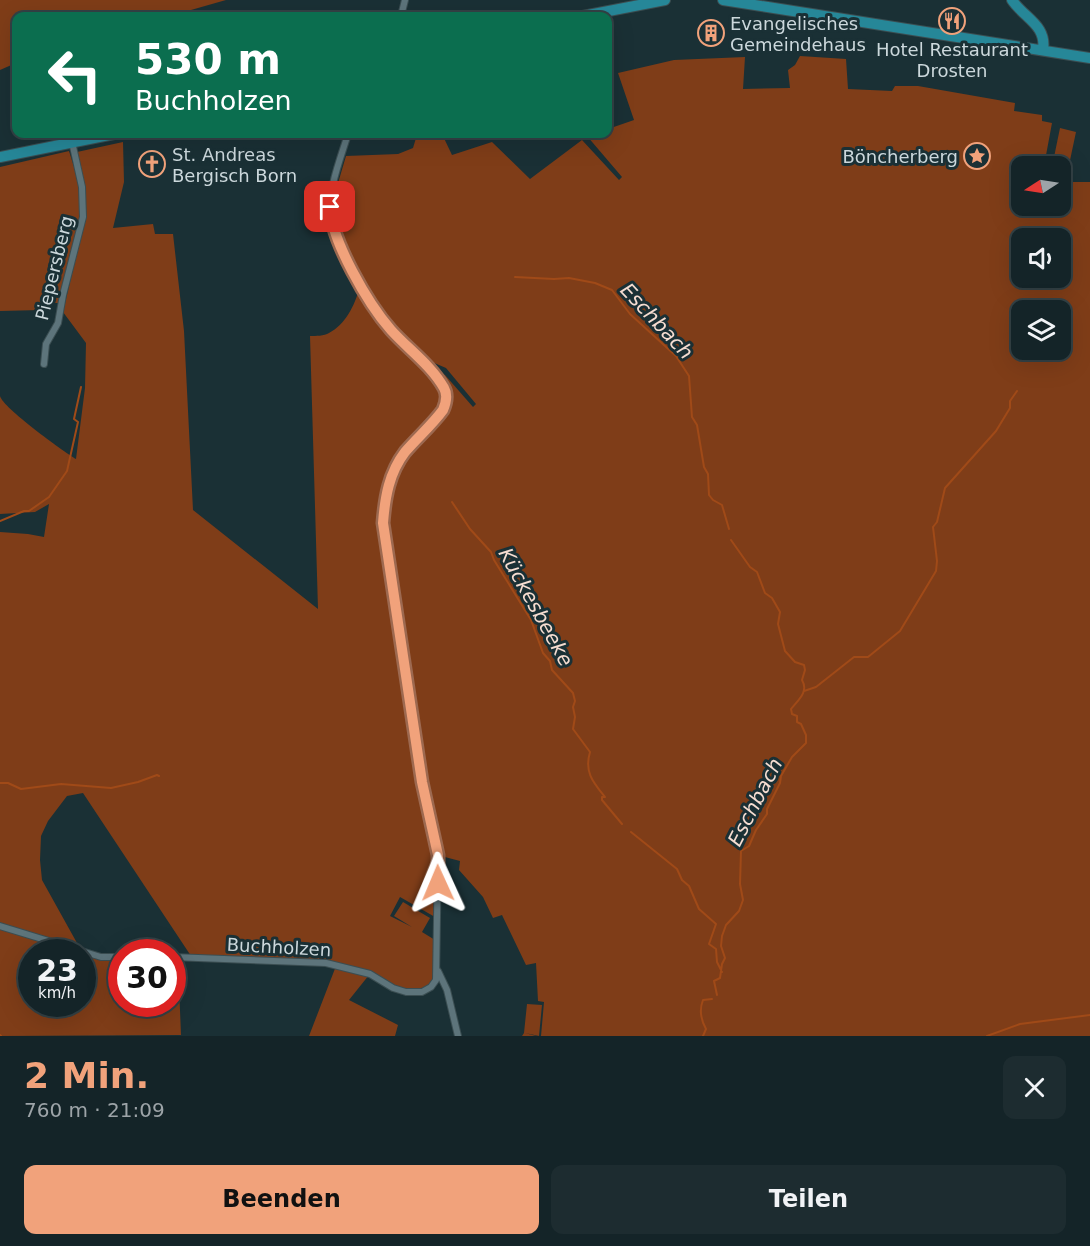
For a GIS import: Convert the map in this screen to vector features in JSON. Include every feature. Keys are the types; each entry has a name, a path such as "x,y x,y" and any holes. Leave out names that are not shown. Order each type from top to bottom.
{"main road":[{"path":"604,12 665,0"},
{"path":"723,0 1090,58"},
{"path":"1012,0 1040,28 1043,50"},
{"path":"0,158 93,138"}],"street":[{"path":"347,138 331,198 330,212 334,229 354,273 372,304 390,329 422,360 444,388 446,402 439,415 407,450 397,465 388,487 383,523 422,782 438,855 438,970 447,990 458,1036"},
{"name":"Piepersberg","path":"44,364 46,344 58,323 82,218 82,187 72,142"},
{"path":"0,926 101,957 108,957"},
{"name":"Buchholzen","path":"186,958 326,963 370,974 393,988 412,992 422,992 431,987 436,980 438,970"}],"shaded area":[{"path":"0,0 226,0 184,12 12,12 12,65 0,70"},
{"path":"800,56 846,59 848,89 892,91 895,86 918,86 1015,103 1014,111 1042,115 1042,121 1052,123 1046,156 1011,156 1011,216 1071,216 1071,182 1090,182 1090,1036 541,1036 544,1002 538,1001 536,963 526,965 502,915 493,918 483,897 459,870 460,861 441,856 425,781 385,522 398,469 408,452 438,422 447,409 448,393 434,369 445,375 473,407 476,404 446,368 425,359 392,329 366,292 337,227 334,213 336,190 346,156 398,154 413,148 416,138 444,138 452,155 492,142 530,179 582,140 619,180 622,177 589,138 612,138 612,128 634,120 618,73 674,60 745,57 743,89 790,88 788,70 795,65"},
{"path":"1060,128 1076,132 1071,156 1054,156"},
{"path":"123,142 124,182 113,228 153,224 155,234 173,234 184,331 193,510 318,609 310,336 327,334 340,325 352,308 359,289 388,331 424,367 441,389 440,408 392,467 385,490 380,523 418,777 436,857 435,917 400,897 390,916 412,927 394,916 403,902 430,918 422,932 435,940 435,976 431,983 422,989 403,989 337,963 191,956 186,948 186,939 180,939 83,793 67,796 48,821 41,836 42,880 75,939 18,939 18,1017 96,1017 96,955 108,957 108,1017 180,1017 181,1035 0,1036 0,532 44,537 49,504 35,512 0,514 0,396 11,410 76,459 85,388 86,343 63,312 85,218 85,186 77,152"},
{"path":"69,151 80,186 80,218 59,303 53,303 41,310 0,311 0,167"},
{"path":"336,966 369,975 349,1000 398,1025 395,1036 309,1036"},
{"path":"527,1004 542,1005 539,1036 525,1033 536,1036 522,1036"}],"waterway":[{"name":"Eschbach","path":"515,277 569,278 595,283 612,290 630,314 676,356 689,376 692,417 697,425 704,467 708,474 709,495 722,505 729,529"},
{"path":"0,521 29,511 49,497 67,471 78,422 74,419 81,387"},
{"path":"804,691 816,687 854,657 868,657 900,631 936,571 933,527 937,522 945,488 996,431 1017,391"},
{"name":"Kückesbeeke","path":"452,502 470,529 491,552 531,620 552,670 573,693 575,701 573,729 590,752 589,771 593,781 605,797 602,797 602,800 622,824"},
{"name":"Eschbach","path":"717,995 714,981 720,978 725,958 721,946 722,936 726,925 739,911 743,900 740,884 741,851 749,846 767,814 781,776 792,757 806,743 806,735 791,709 803,692 804,665 795,662 785,651 778,624 780,612 772,598 765,593 757,572 750,567 731,540"},
{"path":"0,783 8,783 21,789 61,784 111,788 159,776"},
{"name":"Kückesbeeke","path":"631,832 677,869 682,880 689,886 699,909 716,924 709,944 716,949 717,962 722,972"},
{"name":"Eschbach","path":"703,1036 706,1029 701,1007 703,1000 712,999"},
{"path":"987,1036 1020,1024 1090,1015"}],"place":[{"name":"Hotel Restaurant Drosten","path":"952,21"},
{"name":"Evangelisches Gemeindehaus","path":"711,33"},
{"name":"Böncherberg","path":"977,156"},
{"name":"St. Andreas Bergisch Born","path":"152,164"}],"route":[{"path":"330,207 332,224 340,245 365,292 390,329 434,373 446,393 443,410 407,450 391,477 385,500 383,523 422,782 438,855 438,883"}]}
